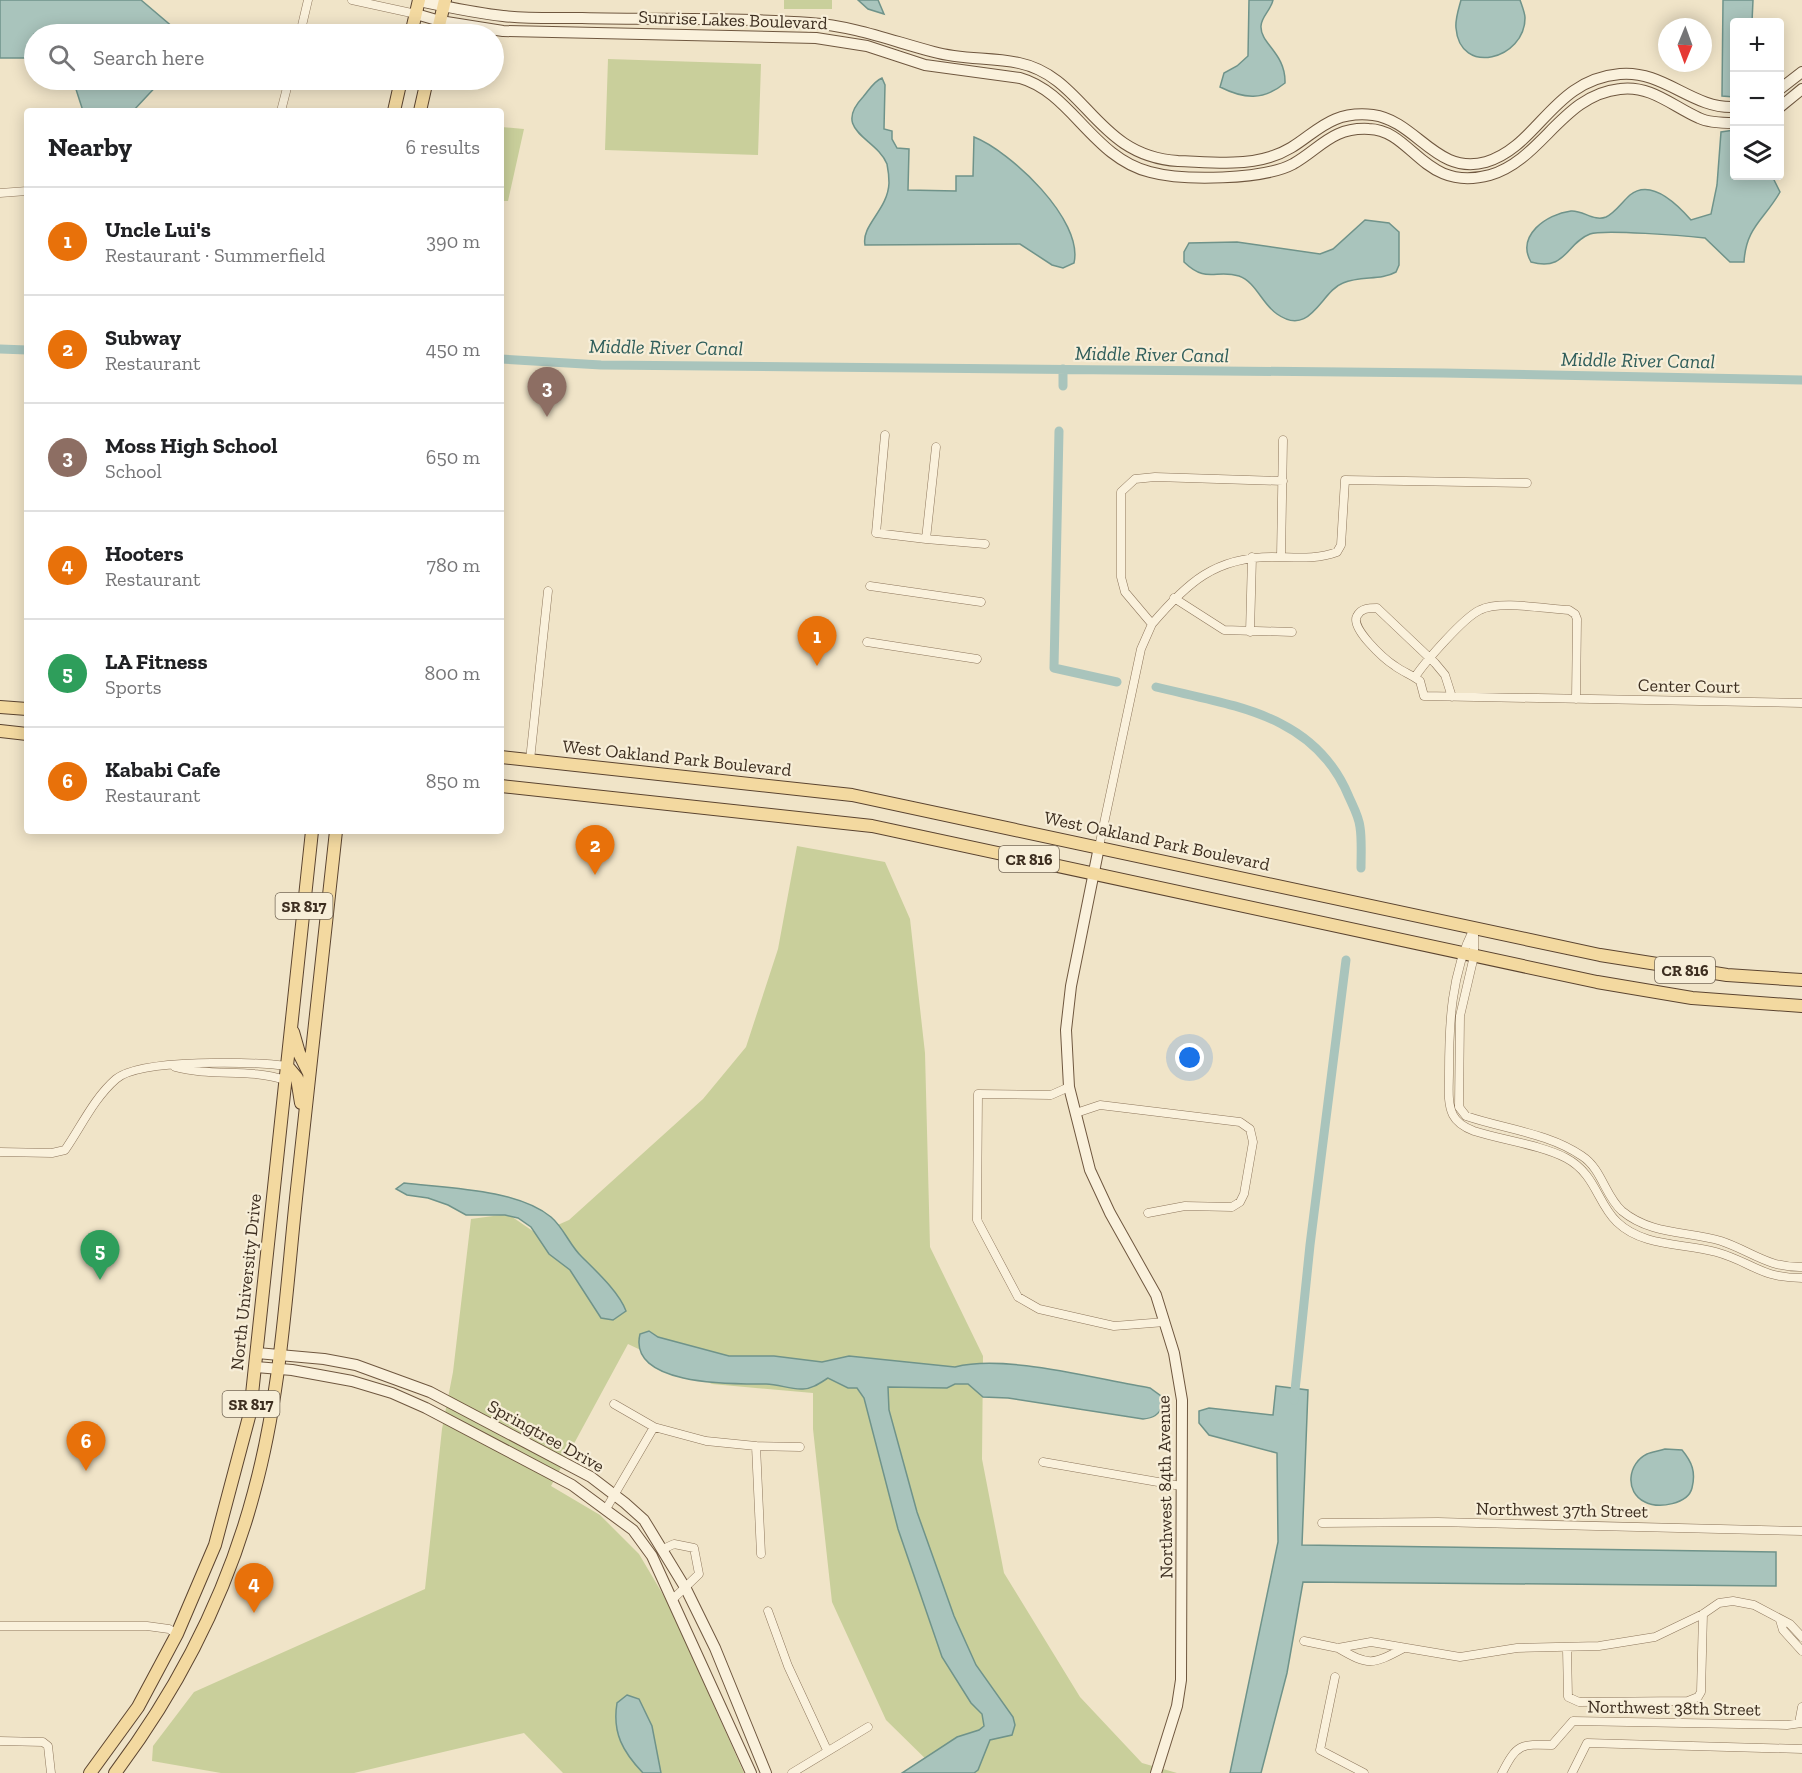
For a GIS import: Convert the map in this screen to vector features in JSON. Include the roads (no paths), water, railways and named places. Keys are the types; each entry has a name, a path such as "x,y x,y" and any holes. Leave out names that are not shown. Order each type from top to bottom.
{"main road":[{"path":"414,24 418,0"},
{"path":"439,24 444,3"},
{"path":"395,108 399,90"},
{"path":"421,108 425,90"},
{"path":"0,707 24,710"},
{"path":"0,731 24,734"},
{"name":"West Oakland Park Boulevard","path":"504,757 852,795 1643,963 1727,975 1802,980"},
{"name":"CR 816","path":"504,786 872,826 1596,982 1692,998 1802,1006"},
{"name":"North University Drive","path":"90,1773 98,1768 138,1707 177,1634 215,1545 248,1420 256,1367 312,834"},
{"name":"SR 817","path":"115,1773 162,1706 184,1666 237,1548 255,1490 278,1369 336,834"},
{"path":"291,1025 299,1053 309,1073"},
{"path":"287,1066 297,1078 300,1088 303,1128"}],"street":[{"path":"302,24 308,0"},
{"name":"Sunrise Lakes Boulevard","path":"351,0 459,24"},
{"name":"Sunrise Lakes Boulevard","path":"418,0 517,17 828,24 886,36 935,53 1018,63 1040,70 1054,79 1111,134 1132,150 1146,156 1178,161 1251,162 1282,153 1330,120 1364,115 1393,121 1441,158 1462,164 1485,162 1515,145 1572,90 1600,78 1622,74 1656,79 1708,105 1730,107"},
{"name":"Sunrise Lakes Boulevard","path":"504,31 816,38 867,46 925,65 1022,79 1033,82 1052,96 1115,156 1130,165 1159,174 1239,176 1265,174 1292,164 1334,135 1367,129 1386,134 1442,174 1464,178 1489,175 1515,163 1582,102 1607,91 1621,89 1653,93 1700,119 1730,123"},
{"path":"1784,85 1802,72"},
{"path":"1784,103 1802,89"},
{"path":"281,108 286,90"},
{"path":"0,192 24,190"},
{"path":"885,435 876,534 985,544"},
{"path":"1281,557 1283,440"},
{"path":"927,539 936,447"},
{"path":"1152,624 1125,592 1121,577 1121,492 1127,484 1135,479 1155,477 1282,481"},
{"name":"Northwest 84th Avenue","path":"1156,1773 1177,1706 1181,1680 1182,1400 1174,1353 1156,1295 1110,1213 1090,1170 1069,1087 1066,1030 1070,992 1093,873 1141,649 1152,624 1174,598 1184,587 1209,570 1252,557 1315,558 1337,552 1341,545 1345,480 1527,483"},
{"path":"1250,632 1252,557"},
{"path":"870,586 981,602"},
{"path":"530,760 548,591"},
{"path":"1174,598 1224,630 1292,632"},
{"path":"1415,677 1427,659 1480,609 1504,606 1569,610 1575,614 1577,619 1576,699"},
{"name":"Center Court","path":"1452,697 1445,675 1377,608 1365,608 1358,613 1355,619 1356,628 1395,666 1420,681 1424,696 1452,697 1802,703"},
{"path":"867,642 977,659"},
{"path":"1474,928 1450,1015 1450,1107 1454,1117 1464,1127 1566,1158 1584,1171 1615,1220 1629,1231 1661,1242 1718,1253 1771,1276 1802,1278"},
{"path":"1474,928 1460,1016 1459,1107 1466,1116 1558,1143 1584,1156 1598,1173 1620,1210 1641,1223 1677,1234 1721,1241 1776,1266 1802,1267"},
{"path":"0,1152 52,1153 65,1150 99,1098 117,1078 139,1069 190,1062 287,1066"},
{"path":"174,1066 190,1071 272,1075 285,1080"},
{"path":"1069,1087 1051,1095 978,1094 977,1220 1018,1297 1039,1309 1114,1326 1165,1322"},
{"path":"1076,1113 1100,1105 1240,1122 1250,1129 1253,1142 1244,1194 1240,1202 1232,1207 1185,1206 1148,1213"},
{"path":"1464,1127 1483,1122"},
{"name":"Springtree Drive","path":"257,1353 356,1365 430,1392 591,1476 644,1520 663,1549 715,1648 766,1773"},
{"name":"Springtree Drive","path":"256,1367 331,1377 392,1393 549,1472 606,1509 633,1530 652,1556 673,1599 751,1773"},
{"path":"614,1404 654,1427 706,1441 756,1446 800,1447"},
{"path":"606,1509 654,1427"},
{"path":"756,1446 761,1554"},
{"path":"1043,1462 1181,1486"},
{"name":"Northwest 37th Street","path":"1322,1523 1449,1522 1802,1530"},
{"path":"663,1549 674,1544 694,1548 699,1574 686,1589 673,1599"},
{"path":"1338,1648 1371,1642 1460,1657 1517,1648 1567,1649 1599,1646 1655,1636 1703,1614 1719,1603 1733,1601 1754,1605 1790,1624 1802,1637"},
{"path":"768,1611 788,1666 827,1750"},
{"name":"Northwest 38th Street","path":"1567,1649 1566,1690 1568,1697 1579,1702 1688,1701 1698,1697 1701,1692 1703,1614"},
{"path":"1780,1620 1783,1630 1802,1652"},
{"path":"0,1626 147,1626 170,1629 177,1634"},
{"path":"1304,1641 1338,1648 1362,1662 1373,1663 1404,1648"},
{"path":"1335,1677 1320,1750 1364,1773"},
{"name":"Northwest 38th Street","path":"1502,1773 1513,1752 1524,1744 1552,1745 1573,1720 1787,1725 1800,1723 1802,1707"},
{"path":"792,1773 868,1726"},
{"path":"0,1742 43,1742 48,1746 51,1773"},
{"path":"1572,1773 1587,1743 1802,1749"}],"water":[{"path":"0,0 141,0 169,24 24,24 24,58 0,58"},
{"path":"858,0 878,0 884,14 868,9"},
{"path":"1249,0 1273,0 1261,26 1264,38 1282,64 1285,83 1269,93 1245,96 1220,87 1224,73 1237,66 1248,56"},
{"path":"1461,0 1520,0 1525,18 1522,32 1515,44 1492,57 1480,57 1468,53 1460,43 1456,28"},
{"path":"1723,0 1753,0 1752,18 1730,18 1730,97 1722,96"},
{"path":"882,78 885,85 884,129 892,131 892,139 897,148 909,149 908,190 956,191 956,176 973,176 974,137 1006,157 1041,189 1068,227 1074,246 1074,263 1063,268 1052,265 1020,244 865,245 867,231 888,193 889,183 887,164 882,155 859,133 852,118 854,109 863,97 874,83"},
{"path":"76,90 153,90 136,108 82,108"},
{"path":"1730,131 1730,180 1774,180 1780,192 1752,232 1745,250 1744,262 1730,262 1705,238 1611,232 1590,234 1582,238 1559,260 1552,263 1531,262 1527,252 1527,243 1530,235 1543,222 1571,211 1597,218 1606,217 1630,195 1638,191 1646,189 1663,195 1691,220 1711,214 1717,185 1721,132"},
{"path":"1365,220 1389,223 1399,232 1399,265 1396,272 1343,283 1335,288 1307,317 1299,320 1289,320 1277,314 1245,279 1231,274 1205,274 1192,269 1184,262 1184,252 1189,243 1237,242 1320,254 1333,249"},
{"path":"404,1183 481,1191 501,1195 537,1208 556,1221 578,1253 613,1289 626,1311 613,1320 601,1318 570,1270 549,1254 531,1227 518,1218 505,1215 466,1215 448,1205 428,1198 407,1195 396,1189"},
{"path":"649,1331 658,1337 729,1356 774,1356 822,1362 849,1356 955,1367 976,1364 1025,1366 1150,1388 1161,1396 1163,1406 1159,1412 1153,1417 1143,1419 1008,1398 983,1397 968,1384 955,1384 947,1388 888,1387 889,1410 917,1512 954,1616 976,1665 1013,1717 1015,1725 1012,1735 990,1740 978,1770 974,1773 902,1773 957,1737 979,1730 984,1726 982,1714 971,1703 942,1657 898,1529 864,1398 857,1388 848,1388 828,1378 806,1389 771,1384 732,1384 687,1379 667,1373 650,1364 640,1351 640,1334"},
{"path":"1276,1386 1308,1390 1302,1545 1776,1552 1776,1586 1303,1582 1287,1673 1261,1773 1230,1773 1278,1542 1277,1453 1209,1435 1199,1423 1199,1411 1209,1408 1273,1415"},
{"path":"1665,1449 1682,1450 1685,1454 1691,1463 1693,1472 1692,1488 1685,1498 1672,1504 1651,1504 1645,1502 1634,1492 1631,1485 1632,1471 1641,1458 1647,1454"},
{"path":"627,1695 639,1699 652,1726 661,1773 643,1773 625,1750 621,1741 616,1724 617,1703"}],"waterway":[{"name":"Middle River Canal","path":"0,349 24,350"},
{"name":"Middle River Canal","path":"504,359 601,365 1443,373 1802,380"},
{"path":"1063,369 1063,386"},
{"path":"1059,431 1054,668 1117,682"},
{"path":"1156,687 1242,708 1269,718 1294,731 1315,747 1334,769 1357,815 1361,837 1361,868"},
{"path":"1294,1400 1310,1245 1346,960"}],"place":[{"name":"Moss High School","path":"547,417"},
{"name":"Uncle Lui's","path":"817,666"},
{"name":"Subway","path":"595,875"},
{"name":"LA Fitness","path":"100,1280"},
{"name":"Kababi Cafe","path":"86,1471"},
{"name":"Hooters","path":"254,1613"}]}
